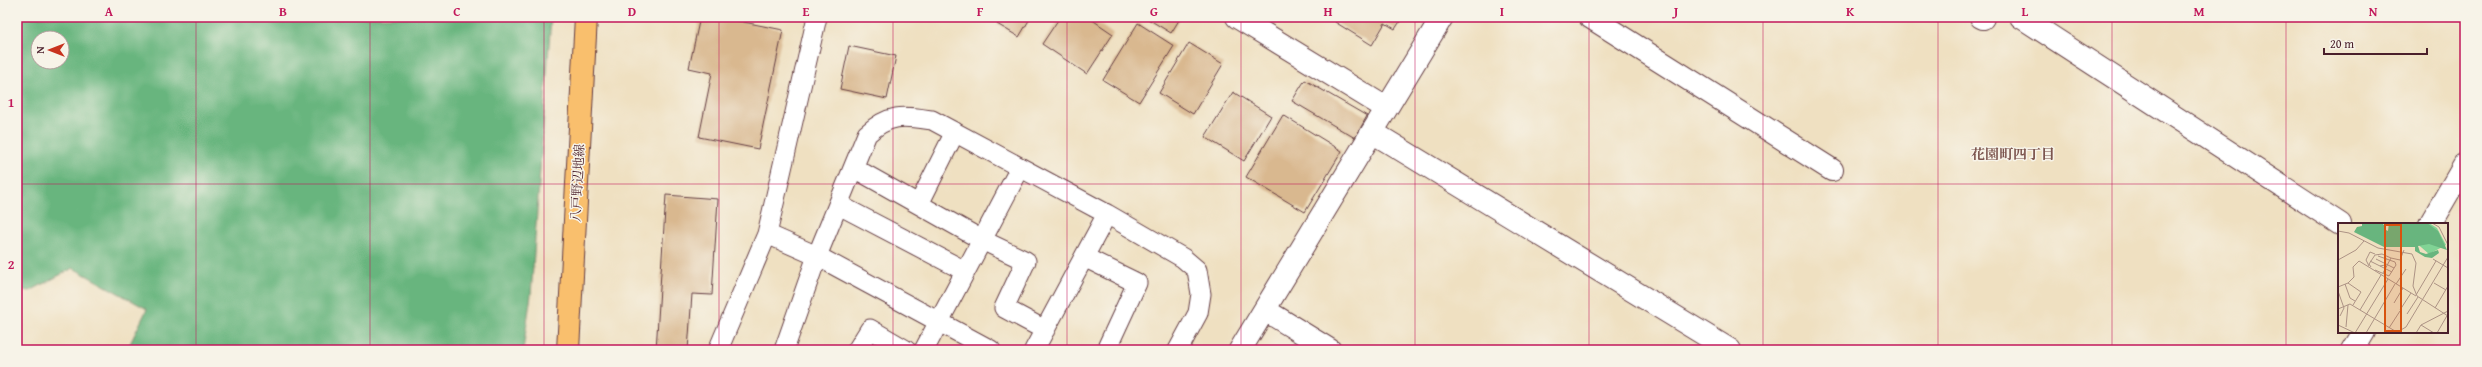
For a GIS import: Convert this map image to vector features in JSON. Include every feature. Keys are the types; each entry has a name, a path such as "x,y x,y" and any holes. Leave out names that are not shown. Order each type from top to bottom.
{"main road":[{"name":"八戸野辺地線","path":"568,350 586,17"}],"street":[{"path":"1237,17 1386,108"},
{"path":"1240,350 1442,17"},
{"path":"1590,17 1832,170"},
{"path":"2021,17 2338,223"},
{"path":"1372,132 1730,350"},
{"path":"2431,223 2465,164"},
{"path":"1265,310 1330,350"},
{"path":"2353,350 2363,333"}],"lane":[{"path":"718,350 767,234 817,17"},
{"path":"784,350 817,256 867,134 880,122 902,116 932,120 1107,214 1183,258 1197,270 1201,294 1198,313 1178,350"},
{"path":"919,204 955,132"},
{"path":"854,168 982,240 1026,261 1004,308 1045,330"},
{"path":"924,350 1020,168"},
{"path":"839,204 966,271"},
{"path":"1034,350 1107,214"},
{"path":"767,234 817,256 991,350"},
{"path":"1084,258 1136,283 1106,350"},
{"path":"857,350 870,329 906,350"}],"green space":[{"path":"17,17 551,17 531,295 523,350 127,350 147,309 73,268 30,291 17,289"}],"building":[{"path":"700,17 719,17 783,30 758,149 699,137 712,73 689,68"},
{"path":"1001,17 1031,17 1019,37 997,24"},
{"path":"1060,17 1088,17 1113,34 1087,74 1042,44"},
{"path":"1150,17 1181,17 1171,33 1148,19"},
{"path":"1338,17 1403,17 1395,29 1385,23 1372,45 1335,22"},
{"path":"1138,23 1174,46 1139,102 1103,80"},
{"path":"1189,43 1223,64 1193,114 1159,93"},
{"path":"849,46 896,56 887,99 840,89"},
{"path":"1305,80 1367,116 1355,138 1292,101"},
{"path":"1233,92 1271,116 1244,161 1205,137"},
{"path":"1283,115 1342,151 1305,212 1246,177"},
{"path":"666,195 718,199 712,295 692,294 688,350 656,350"}],"district":[{"name":"花園町四丁目","path":"2013,154"}]}
